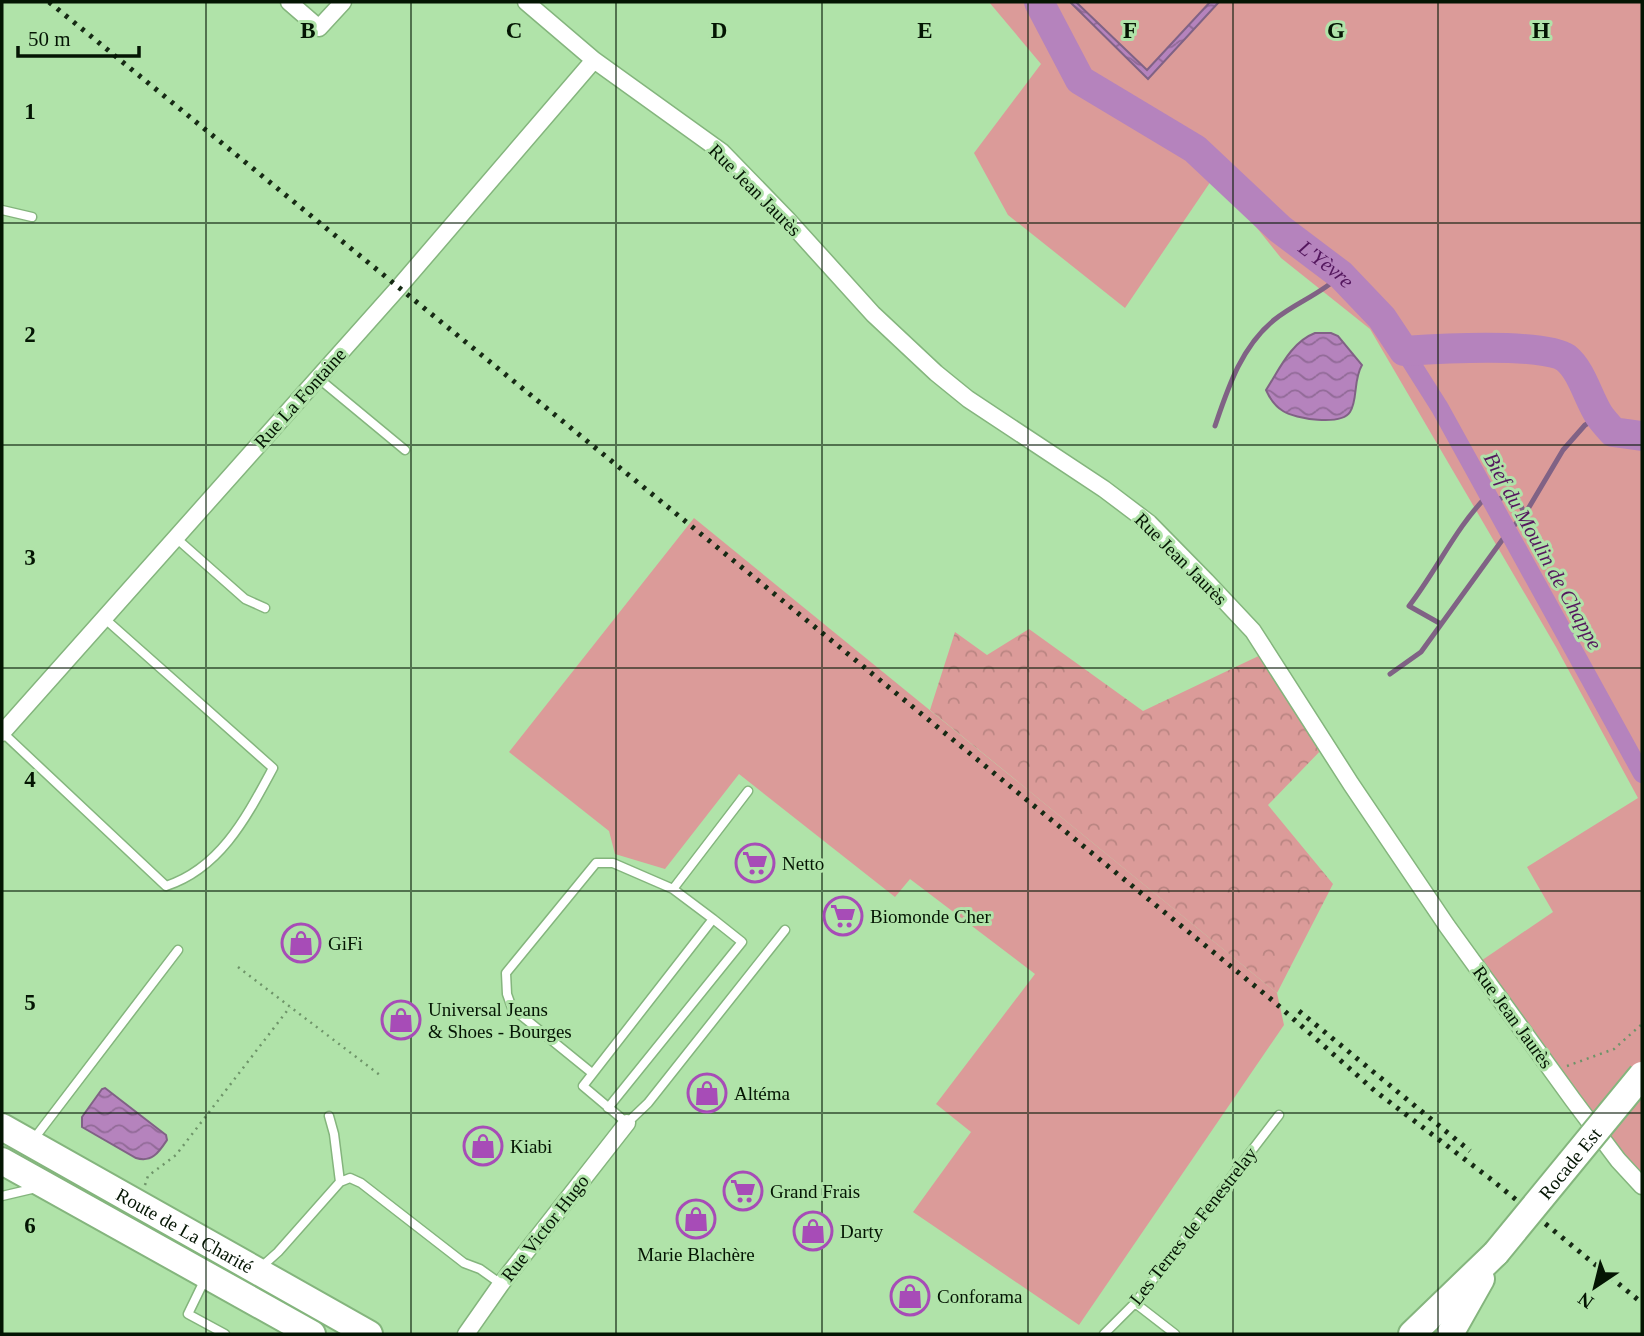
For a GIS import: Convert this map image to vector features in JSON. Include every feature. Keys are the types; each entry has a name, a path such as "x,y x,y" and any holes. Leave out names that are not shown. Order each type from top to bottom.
{"main road":[{"name":"Rocade Est","path":"1412,1334 1496,1253 1642,1074"},
{"name":"Route de La Charité","path":"2,1127 369,1334"},
{"name":"Route de La Charité","path":"2,1161 312,1334"},
{"name":"Rocade Est","path":"1450,1334 1496,1253"}],"street":[{"path":"289,2 319,29 343,2"},
{"name":"Rue Jean Jaurès","path":"526,2 594,60 722,152 873,314 936,373 968,399 1104,489 1149,523 1206,581 1253,631 1440,915 1552,1071 1642,1186"},
{"name":"Rue La Fontaine","path":"2,733 405,281 594,60"},
{"name":"Rue Victor Hugo","path":"466,1334 501,1284 627,1123"}],"lane":[{"path":"2,210 32,216"},
{"path":"318,378 405,450"},
{"path":"176,538 245,599 265,608"},
{"path":"2,733 166,886 184,881 205,866 229,842 274,768 104,618"},
{"path":"673,889 748,790"},
{"path":"592,1073 512,1008 507,994 506,973 596,863 613,863 673,889 742,942 608,1108"},
{"path":"713,919 583,1086 627,1123 648,1103 785,930"},
{"path":"31,1143 178,950"},
{"name":"Les Terres de Fenestrelay","path":"1104,1334 1135,1303 1279,1115"},
{"path":"329,1116 340,1182"},
{"path":"257,1271 278,1252 340,1182 351,1178 464,1263 480,1269 501,1284"},
{"path":"2,1196 46,1185"},
{"path":"207,1275 188,1314 225,1334"},
{"path":"1135,1303 1175,1334"}],"path":[{"path":"238,967 381,1076"},
{"path":"145,1188 144,1182 148,1176 176,1155 290,1007"},
{"path":"1552,1071 1614,1049 1642,1024"}],"green space":[{"path":"989,2 1642,2 1642,1183 1475,965 1553,912 1527,867 1638,798 1556,647 1370,329 1281,258 1233,198 1211,181 1125,308 1008,215 974,153 1041,64"},
{"path":"694,518 1277,993 1284,1025 1079,1325 913,1212 971,1132 936,1104 1035,974 910,879 895,897 739,774 665,869 615,854 609,831 509,752"},
{"path":"1029,629 1143,711 1267,652 1326,745 1268,805 1333,884 1277,993 930,710 955,632 987,655"}],"water":[{"path":"1070,2 1076,2 1147,70 1210,2 1219,2 1148,79"},
{"path":"1315,333 1338,336 1362,365 1350,412 1337,419 1307,419 1289,414 1275,405 1266,390 1292,350"},
{"path":"105,1088 166,1135 167,1140 151,1158 136,1158 82,1127 82,1117"}],"waterway":[{"name":"L'Yèvre","path":"1039,2 1080,80 1195,149 1280,229 1341,275 1382,318 1404,351 1513,348 1554,353 1572,363 1599,415 1613,432 1642,436"},
{"path":"1215,426 1244,355 1263,331 1282,314 1341,275"},
{"name":"Bief du Moulin de Chappe","path":"1404,351 1440,408 1642,774"},
{"path":"1390,674 1421,652 1508,532 1525,514 1563,450 1585,425 1600,417"},
{"path":"1441,624 1409,606 1466,521 1488,495"},
{"path":"1492,503 1507,495 1515,495 1525,514"}],"railway":[{"path":"49,2 1272,1000 1375,1091 1492,1180 1642,1303"},
{"path":"1299,1011 1470,1151"}],"place":[{"name":"Netto","path":"755,863"},
{"name":"Biomonde Cher","path":"843,916"},
{"name":"GiFi","path":"301,943"},
{"name":"Universal Jeans & Shoes - Bourges","path":"401,1020"},
{"name":"Altéma","path":"707,1093"},
{"name":"Kiabi","path":"483,1146"},
{"name":"Grand Frais","path":"743,1191"},
{"name":"Marie Blachère","path":"696,1219"},
{"name":"Darty","path":"813,1231"},
{"name":"Conforama","path":"910,1296"}]}
